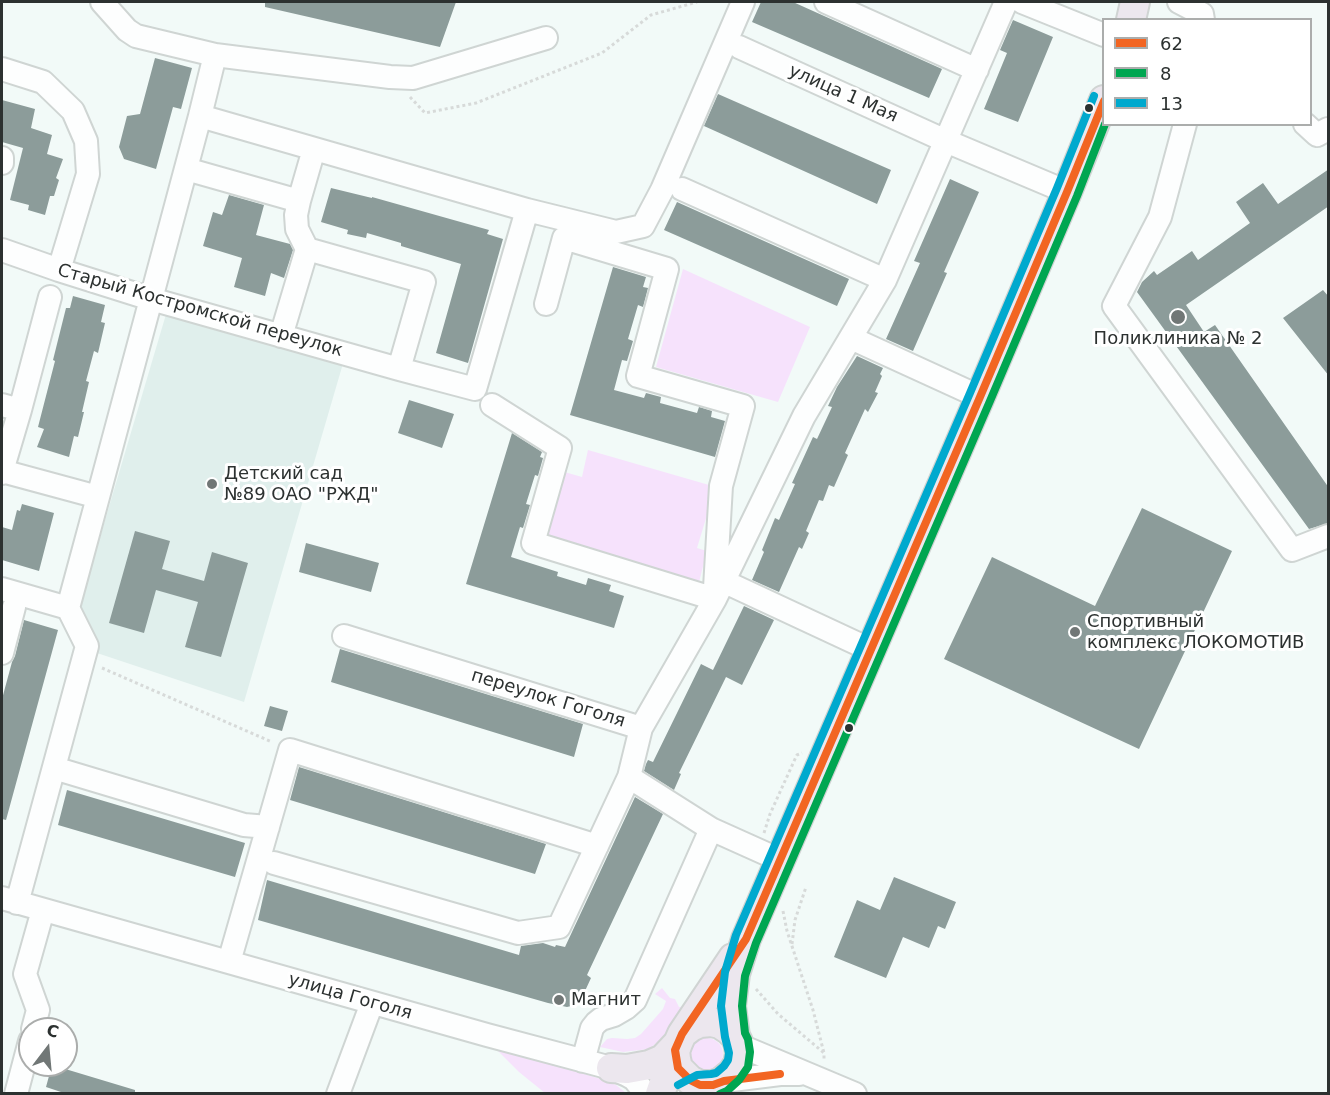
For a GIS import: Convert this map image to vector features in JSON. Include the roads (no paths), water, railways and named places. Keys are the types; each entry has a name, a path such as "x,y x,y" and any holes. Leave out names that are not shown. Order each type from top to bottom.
{"main road":[{"path":"1131,18 1135,2"},
{"path":"680,1087 732,1073 738,1064 740,1053 731,1006 732,990 769,855 871,650 1102,105"},
{"path":"680,1087 690,1080 678,1068 676,1059 678,1042 746,939"},
{"path":"611,1068 627,1069 649,1065 663,1059 691,1027 700,1023 720,1024 729,1029 738,1042"}],"street":[{"path":"102,2 127,30 136,36 215,55 390,77 413,78 546,38"},
{"path":"200,116 527,210 616,232 643,226 662,190 743,2"},
{"path":"826,2 977,70"},
{"path":"641,728 719,590 804,416 885,280 1006,2"},
{"path":"1022,2 1102,34"},
{"path":"1179,2 1202,14 1203,18"},
{"name":"улица 1 Мая","path":"739,47 946,141 1067,192"},
{"path":"9,901 54,768 87,646 68,608 215,55"},
{"path":"2,69 43,82 73,111 86,141 88,174 59,270"},
{"path":"1184,126 1160,217 1114,306 1292,550 1329,536"},
{"path":"1307,126 1317,135 1329,129"},
{"path":"281,336 307,249 297,229 296,215 314,149"},
{"path":"186,169 299,201"},
{"path":"682,189 885,280"},
{"name":"Старый Костромской переулок","path":"2,250 150,299 475,389 527,210"},
{"path":"546,304 564,238 667,269 638,375 743,406 721,486 719,590"},
{"path":"307,249 424,282 399,369"},
{"path":"50,297 10,408 2,472 99,497"},
{"path":"851,338 980,397"},
{"path":"492,405 560,448 532,543 719,590 871,650"},
{"path":"2,652 8,598 68,608"},
{"name":"переулок Гоголя","path":"274,863 518,933 559,927 628,777 641,728 344,636"},
{"path":"229,962 290,750 597,846"},
{"path":"54,768 244,825 268,827"},
{"path":"628,777 711,829 769,855"},
{"path":"583,1061 592,1028 596,1023 601,1019 614,1016 635,1000 711,829"},
{"name":"улица Гоголя","path":"9,901 680,1087 780,1074"},
{"path":"36,1017 38,1010 25,974 44,910"},
{"path":"338,1094 372,1003"},
{"path":"738,1042 780,1074 811,1076"},
{"path":"738,1042 855,1094"},
{"path":"15,1094 20,1077"}],"place":[{"name":"Поликлиника № 2","path":"1178,317"},
{"name":"Детский сад №89 ОАО \"РЖД\"","path":"212,484"},
{"name":"Спортивный комплекс ЛОКОМОТИВ","path":"1075,632"},
{"name":"Магнит","path":"559,1000"}]}
